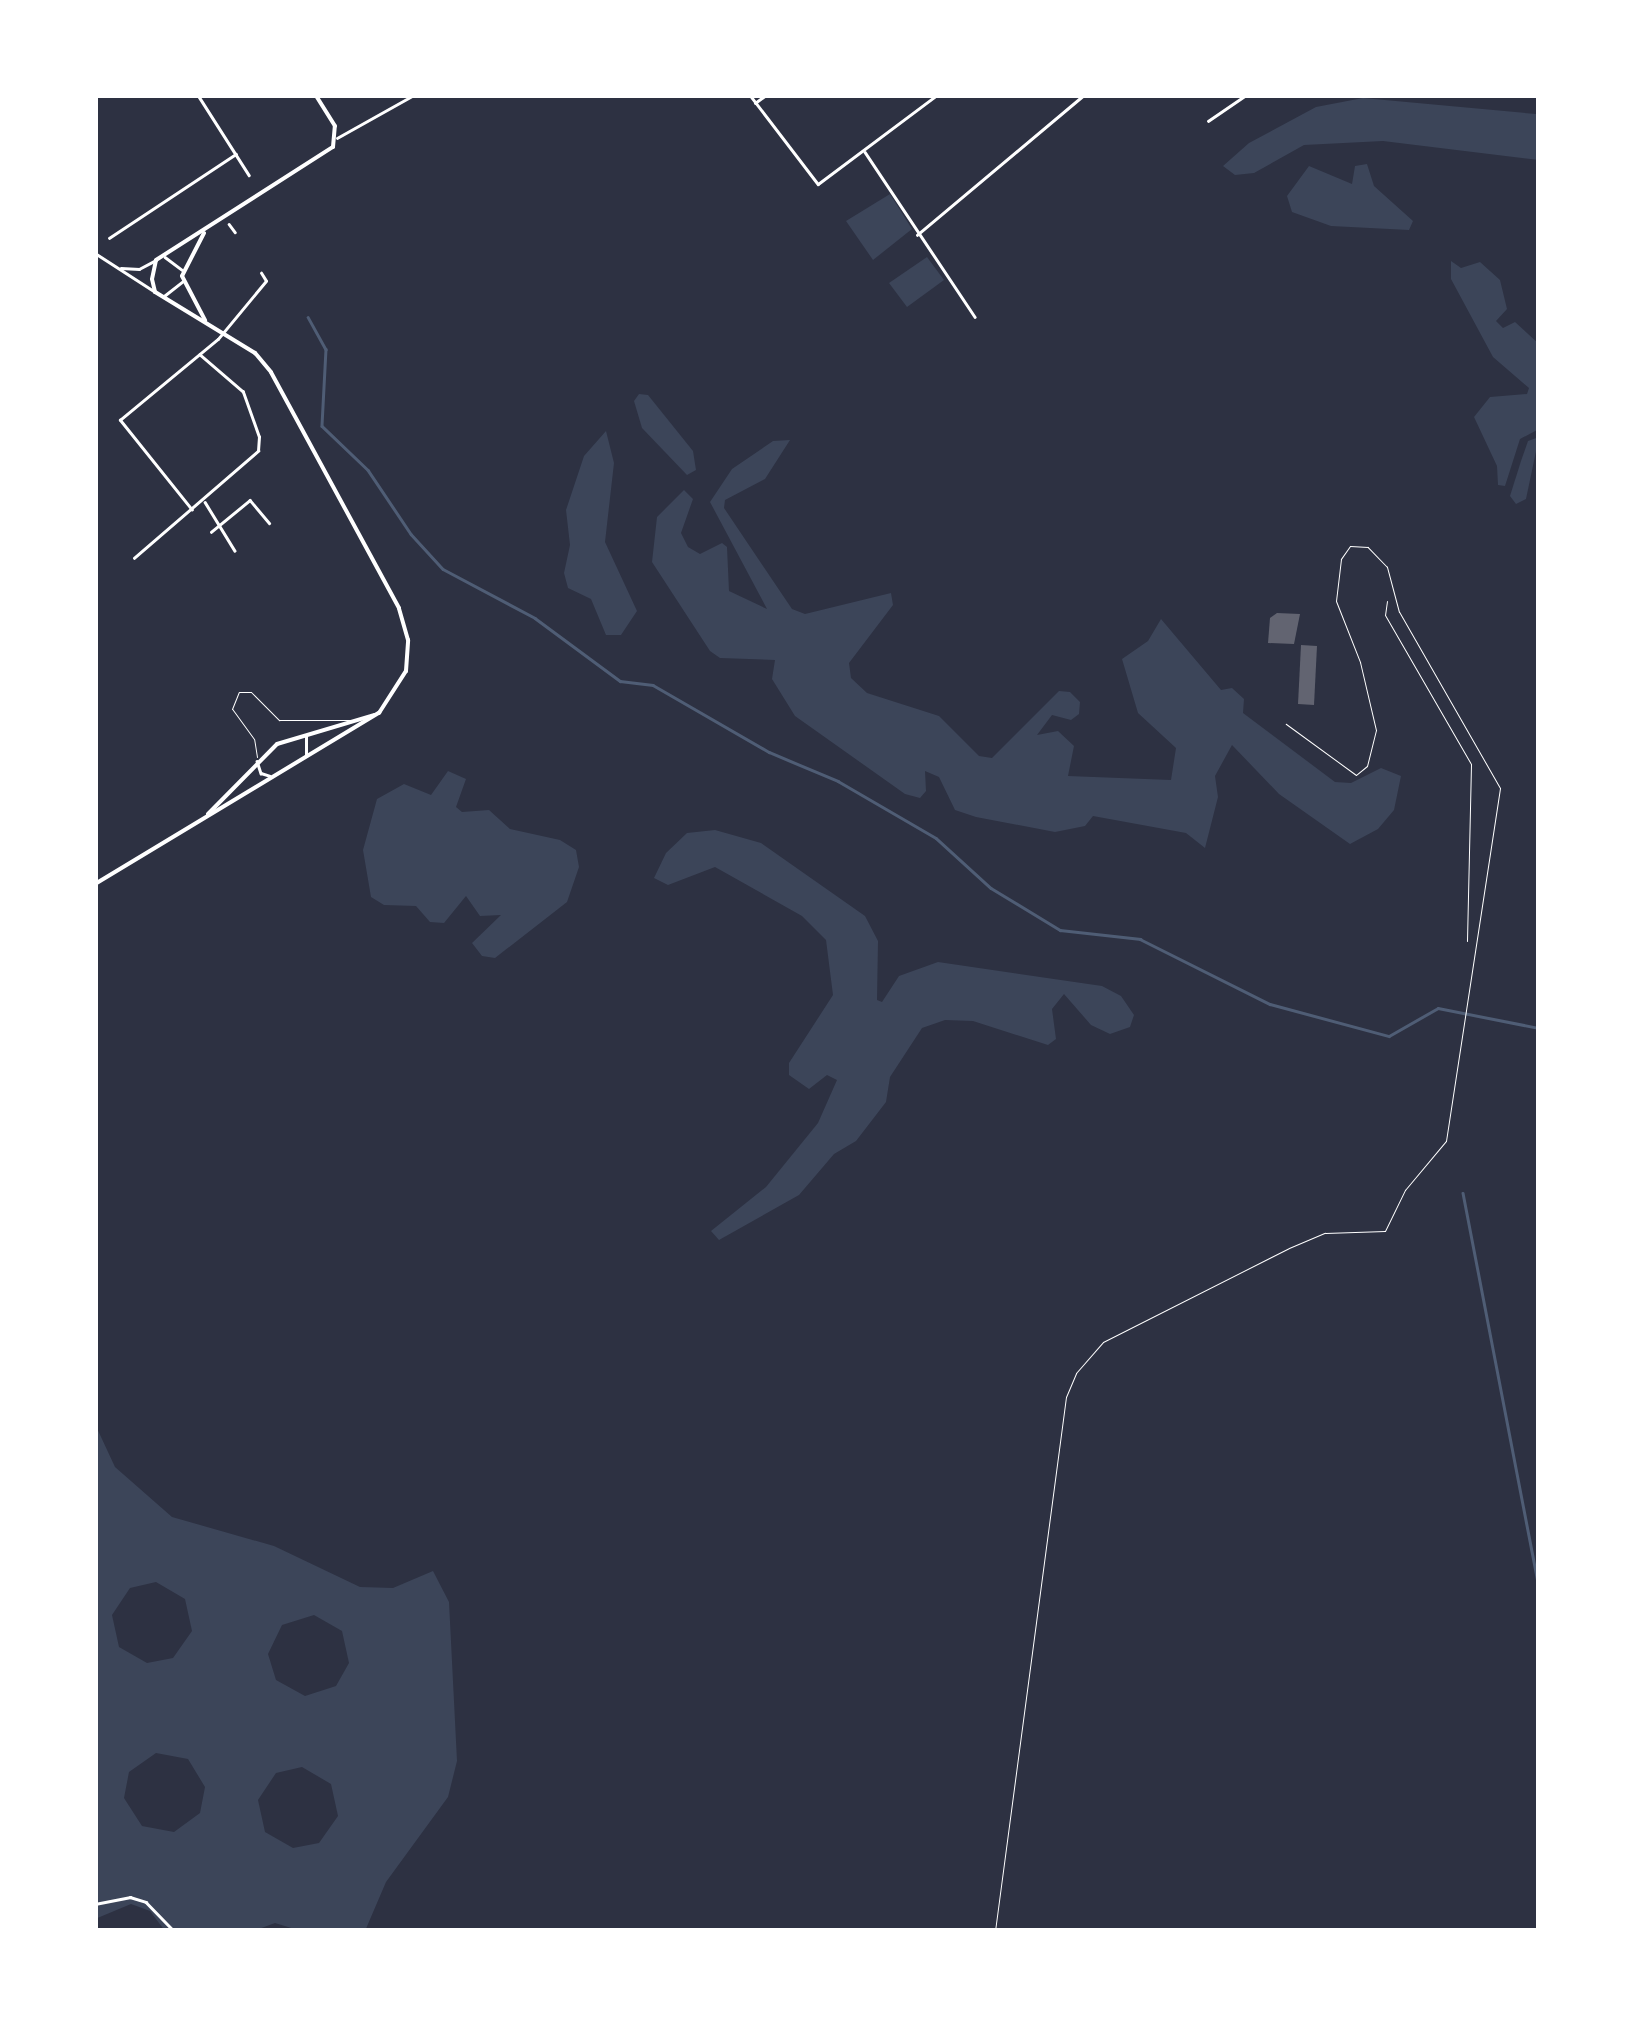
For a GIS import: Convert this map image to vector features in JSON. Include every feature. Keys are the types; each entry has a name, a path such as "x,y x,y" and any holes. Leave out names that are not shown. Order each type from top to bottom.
{"street":[{"path":"198,95 249,175"},
{"path":"316,95 337,138"},
{"path":"115,266 136,270 159,259 333,147 337,138 414,95"},
{"path":"750,95 816,184 937,95"},
{"path":"756,102 766,95"},
{"path":"917,236 1084,95"},
{"path":"1208,121 1246,95"},
{"path":"864,151 917,236 975,317"},
{"path":"110,238 236,154"},
{"path":"229,224 235,232"},
{"path":"208,228 193,244 182,271 183,280 208,324"},
{"path":"95,253 255,353 271,372 404,620 406,671 379,714 95,884"},
{"path":"159,259 182,271"},
{"path":"155,292 159,259"},
{"path":"192,510 120,420 200,354 266,281 261,273"},
{"path":"163,296 183,280"},
{"path":"134,558 250,464 260,445 243,392 200,354"},
{"path":"211,532 250,500 269,523"},
{"path":"204,501 222,523 235,551"},
{"path":"197,823 257,761 301,735 379,714"},
{"path":"301,735 311,745 302,761"},
{"path":"257,761 261,773 275,776"},
{"path":"95,1904 130,1898 146,1902 174,1931"}],"lane":[{"path":"995,1931 1066,1397 1076,1373 1103,1342 1289,1248 1325,1233 1389,1228 1405,1190 1446,1141 1500,788 1448,705 1377,553 1350,546 1341,559 1336,600 1360,662 1376,730 1363,771 1356,775 1286,724"},
{"path":"257,761 254,738 232,709 239,692 251,692 279,720 358,719"}],"path":[{"path":"1395,598 1383,604 1385,616 1471,764 1467,940"}],"shaded area":[{"path":"1363,98 1536,114 1539,160 1383,141 1304,145 1254,173 1235,175 1223,166 1249,143 1316,107"},
{"path":"1367,164 1374,186 1413,221 1409,230 1331,226 1292,212 1287,196 1309,166 1352,184 1355,166"},
{"path":"890,194 912,229 873,260 846,221"},
{"path":"927,257 944,280 907,307 889,283"},
{"path":"1451,261 1461,268 1480,262 1500,280 1507,309 1496,321 1503,328 1515,322 1539,344 1539,429 1520,439 1505,486 1498,485 1497,466 1474,417 1490,397 1527,394 1529,388 1493,357 1451,279"},
{"path":"639,394 648,395 693,451 696,470 687,475 642,428 634,401"},
{"path":"606,431 614,463 605,542 637,611 621,635 606,635 591,599 568,588 564,573 570,545 566,510 584,456"},
{"path":"1539,437 1526,499 1516,504 1510,496 1521,461 1528,441"},
{"path":"790,440 765,479 725,500 724,508 792,609 805,614 891,593 893,605 849,663 851,678 867,693 939,716 979,756 992,758 1059,691 1070,692 1080,702 1079,714 1071,720 1052,715 1037,735 1058,731 1074,746 1068,776 1171,780 1176,748 1138,713 1122,659 1148,641 1161,619 1221,690 1232,688 1244,699 1243,713 1335,782 1351,783 1381,768 1401,776 1394,810 1378,829 1350,844 1279,794 1232,745 1215,776 1218,797 1205,848 1186,833 1093,816 1085,826 1055,832 976,817 955,810 939,777 925,771 926,791 920,798 905,794 795,716 772,679 775,660 720,658 710,651 652,562 657,517 684,490 693,499 681,533 688,547 700,554 722,543 727,547 729,591 767,609 710,502 732,469 773,441"},
{"path":"448,771 466,779 456,807 462,812 489,810 510,829 560,840 576,850 579,867 567,902 495,958 482,956 472,943 501,915 480,916 466,896 444,923 430,922 416,906 384,905 371,897 363,850 377,799 404,784 431,795"},
{"path":"715,830 761,843 865,916 878,941 877,1000 882,1002 899,976 938,962 1102,986 1121,996 1134,1015 1130,1027 1110,1034 1091,1025 1064,994 1052,1009 1056,1039 1048,1045 973,1021 945,1020 922,1028 890,1077 886,1102 856,1141 834,1154 799,1195 719,1240 711,1231 766,1187 818,1123 837,1080 827,1075 809,1089 789,1075 789,1063 833,995 826,940 802,916 715,867 668,885 654,878 666,853 687,833"},
{"path":"95,1424 115,1467 172,1517 274,1546 360,1587 393,1588 433,1571 449,1602 457,1761 448,1797 386,1882 365,1931 301,1931 275,1923 253,1931 165,1931 150,1911 131,1904 95,1919","holes":["156,1582 185,1599 192,1631 173,1658 147,1663 119,1647 112,1615 130,1588","314,1615 342,1631 349,1663 336,1686 305,1696 276,1680 268,1654 282,1625","156,1753 188,1759 205,1787 200,1813 174,1832 142,1826 124,1798 129,1772","302,1767 331,1784 338,1816 319,1843 293,1848 265,1832 258,1800 276,1773"]}],"building":[{"path":"1277,613 1300,614 1294,644 1268,643 1270,618"},
{"path":"1301,645 1317,646 1314,705 1298,704"}],"waterway":[{"path":"308,317 326,349 322,426 368,470 411,534 443,569 535,618 620,681 653,685 769,752 838,781 936,838 991,888 1060,930 1140,939 1270,1004 1389,1036 1438,1008 1539,1028"},
{"path":"1463,1193 1539,1586"}]}
